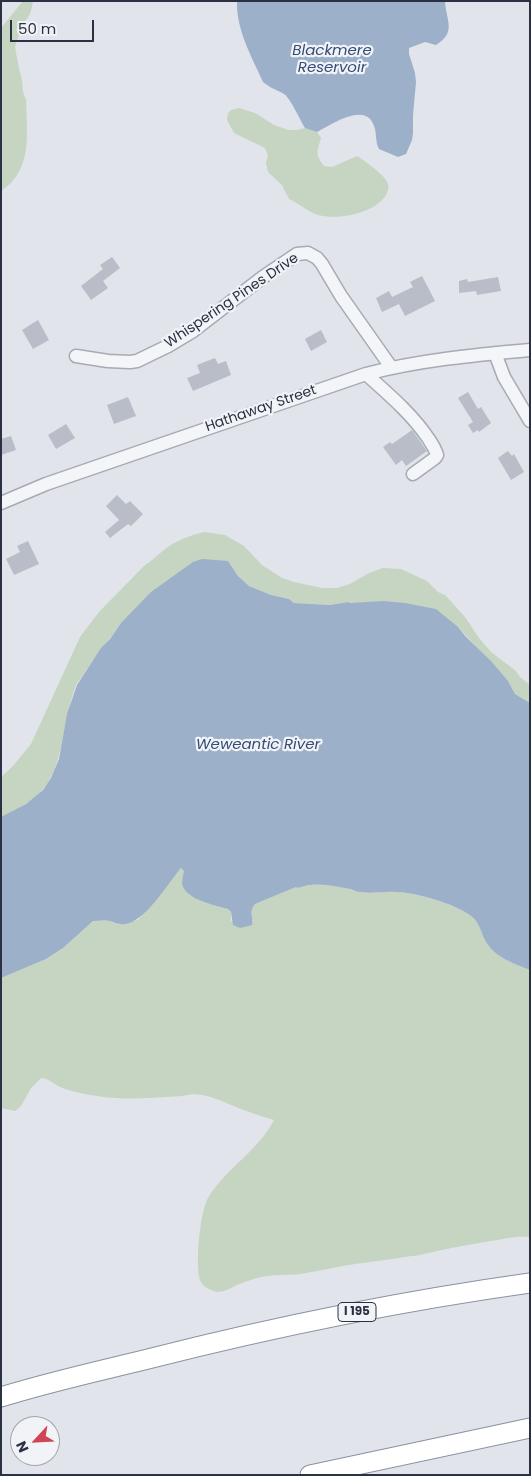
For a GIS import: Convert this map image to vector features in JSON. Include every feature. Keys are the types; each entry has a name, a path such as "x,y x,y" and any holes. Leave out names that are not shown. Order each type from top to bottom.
{"highway":[{"name":"I 195","path":"1,1397 186,1349 340,1315 530,1283"},
{"path":"310,1475 530,1428"}],"street":[{"name":"Whispering Pines Drive","path":"76,356 108,361 137,361 168,346 192,331 263,277 297,254 308,253 322,264 341,296 391,368"},
{"name":"Hathaway Street","path":"1,504 46,484 366,374 462,356 530,350"},
{"path":"495,353 504,377 530,421"},
{"path":"366,374 408,412 436,449 437,455 435,458 413,474"}],"green space":[{"path":"23,1 33,2 30,14 21,28 15,47 26,100 26,150 19,173 1,191 1,28"},
{"path":"239,108 255,113 274,125 288,130 305,128 317,132 321,138 318,156 324,166 332,167 357,156 383,177 388,184 387,194 374,206 358,213 331,217 309,211 289,199 282,185 268,172 266,163 268,155 265,148 234,133 227,120 228,113"},
{"path":"205,532 225,535 244,546 262,565 282,578 294,582 322,588 337,588 350,584 369,573 383,568 401,569 427,581 438,592 445,595 465,617 491,652 516,671 530,685 530,703 515,694 508,681 458,627 348,602 330,605 294,603 289,599 271,595 249,586 238,576 228,561 121,623 76,685 58,759 48,782 30,801 1,817 1,777 31,744 80,637 99,612 145,565 173,544"},
{"path":"181,868 184,871 182,883 200,900 228,909 231,912 231,921 253,922 251,913 255,904 296,887 317,884 365,893 392,892 414,894 435,900 456,907 471,916 490,948 505,959 530,970 530,1237 520,1236 415,1256 300,1274 261,1277 218,1292 207,1288 200,1280 198,1262 199,1238 205,1205 215,1187 259,1141 274,1120 198,1094 146,1098 109,1098 71,1091 41,1078 31,1088 21,1106 15,1111 1,1108 1,978 46,959 63,948 93,921 109,921 118,924 138,920"}],"water":[{"name":"Blackmere Reservoir","path":"237,1 445,1 449,26 446,35 436,45 425,42 409,48 416,82 413,133 406,154 398,157 379,149 374,126 370,119 364,115 348,117 317,132 305,128 287,97 263,82 242,33 237,12"},
{"name":"Weweantic River","path":"202,559 228,561 238,576 249,586 271,595 289,599 294,603 330,605 348,602 383,601 436,609 458,627 491,661 508,681 515,694 530,703 530,970 505,959 490,948 476,921 471,916 456,907 414,894 392,892 365,893 324,885 296,887 255,904 252,912 252,925 240,928 233,925 231,912 228,909 195,898 185,890 182,884 184,871 181,868 155,902 132,922 118,924 107,921 93,921 63,948 46,959 1,978 1,817 26,804 43,790 51,778 59,759 67,714 77,685 101,648 121,623 151,592 193,562"}],"building":[{"path":"112,257 120,268 103,281 108,288 91,300 81,286 103,269 100,265"},
{"path":"422,276 435,301 405,316 399,304 382,312 376,298 389,291 392,297 413,287 410,282"},
{"path":"498,277 501,291 477,295 476,291 459,293 459,281 467,279 468,282"},
{"path":"38,320 49,340 33,349 22,330"},
{"path":"321,330 327,342 311,351 305,339"},
{"path":"215,358 218,364 226,361 231,375 193,391 187,378 200,373 197,365"},
{"path":"468,392 478,409 481,407 491,423 479,432 478,430 473,433 468,425 473,422 458,398"},
{"path":"128,397 136,416 114,424 107,405"},
{"path":"66,424 75,438 56,449 48,435"},
{"path":"412,430 427,451 406,466 402,460 396,465 383,447 390,442 392,444"},
{"path":"11,436 16,450 1,455 1,439"},
{"path":"508,451 512,456 514,454 524,472 511,480 498,458"},
{"path":"117,495 126,504 130,501 143,514 131,526 128,524 110,538 105,532 119,520 106,506"},
{"path":"28,541 39,564 14,575 6,559 20,552 17,546"}]}
